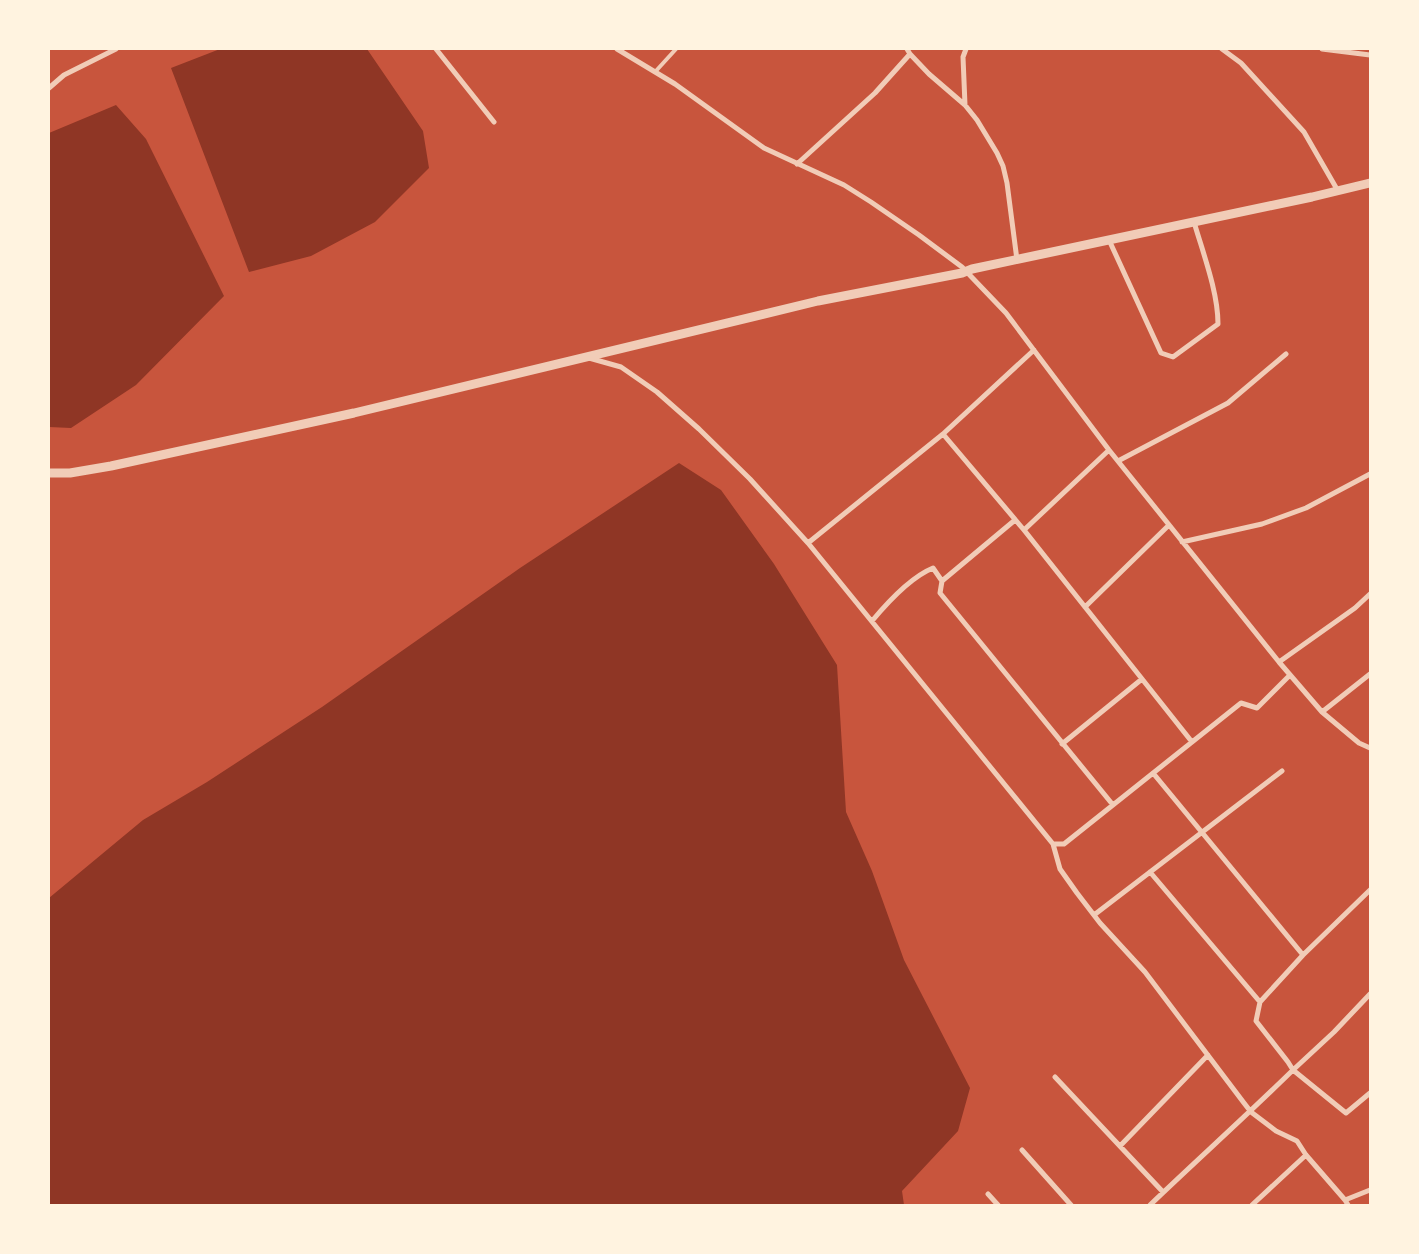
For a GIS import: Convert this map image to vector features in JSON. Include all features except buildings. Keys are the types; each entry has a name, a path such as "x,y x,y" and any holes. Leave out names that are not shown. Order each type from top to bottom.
{"street":[{"path":"49,88 64,75 116,49"},
{"path":"436,49 494,122"},
{"path":"617,49 675,84 764,148 844,185 871,202 920,235 962,267 1006,313 1109,450 1279,662 1322,712 1360,743 1370,748"},
{"path":"965,105 963,57 966,49"},
{"path":"1222,49 1241,63 1304,132 1338,191"},
{"path":"1322,49 1370,55"},
{"path":"797,164 875,93 908,51 929,74 965,105 993,146 1003,166 1007,183 1017,260"},
{"path":"49,473 70,473 112,466 354,413 818,301 929,280 972,269 1370,183"},
{"path":"1109,240 1161,353 1173,357 1218,324 1218,313 1212,285 1194,222"},
{"path":"808,542 942,434 1034,350"},
{"path":"1118,460 1228,403 1286,354"},
{"path":"584,357 620,367 657,392 699,429 750,479 808,542 1053,844 1060,868 1077,893 1145,972 1251,1112 1276,1131 1297,1141 1306,1155 1346,1202 1370,1190"},
{"path":"942,434 1024,530 1192,742"},
{"path":"1024,530 1109,450"},
{"path":"1182,542 1262,524 1306,508 1370,474"},
{"path":"1015,520 942,581 940,593 1113,805"},
{"path":"1085,607 1169,525"},
{"path":"872,621 891,599 926,571 933,568 942,581"},
{"path":"1279,662 1355,608 1370,594"},
{"path":"1053,844 1064,844 1241,703 1257,708 1290,674"},
{"path":"1322,712 1370,674"},
{"path":"1062,744 1142,679"},
{"path":"1094,915 1282,771"},
{"path":"1153,773 1304,956"},
{"path":"1150,872 1260,1002"},
{"path":"1369,894 1304,956 1260,1002 1256,1020 1293,1070 1346,1113 1370,1092"},
{"path":"1150,1205 1251,1112 1334,1032 1370,994"},
{"path":"1120,1146 1208,1055"},
{"path":"1055,1077 1163,1192"},
{"path":"1022,1150 1071,1205"},
{"path":"1252,1205 1306,1155"},
{"path":"988,1194 998,1205"}],"lane":[{"path":"655,72 676,49"}],"shaded area":[{"path":"220,49 367,49 423,131 429,168 375,222 311,256 249,272 171,68"},
{"path":"116,105 146,139 224,296 136,385 71,428 49,427 49,133"},
{"path":"679,463 721,490 774,564 837,665 846,812 872,871 904,960 970,1088 958,1131 902,1191 904,1205 49,1205 49,898 143,820 207,782 322,707 520,568"}]}
